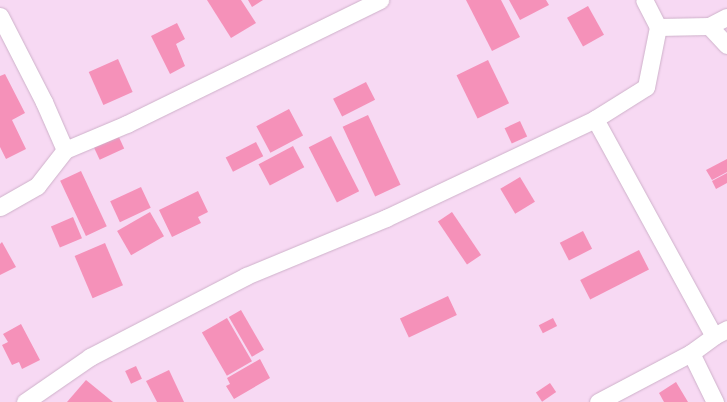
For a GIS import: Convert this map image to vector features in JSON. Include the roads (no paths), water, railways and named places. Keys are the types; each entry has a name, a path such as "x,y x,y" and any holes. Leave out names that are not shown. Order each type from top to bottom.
{"street":[{"path":"0,207 37,186 65,150 127,124 380,0"},
{"path":"25,402 90,357 246,276 386,218 595,119 646,87 658,27 644,0"},
{"path":"0,16 44,102 65,150"},
{"path":"658,27 709,26 727,17"},
{"path":"709,26 727,45"},
{"path":"595,119 720,332 691,353 598,402"},
{"path":"691,353 715,402"}]}
